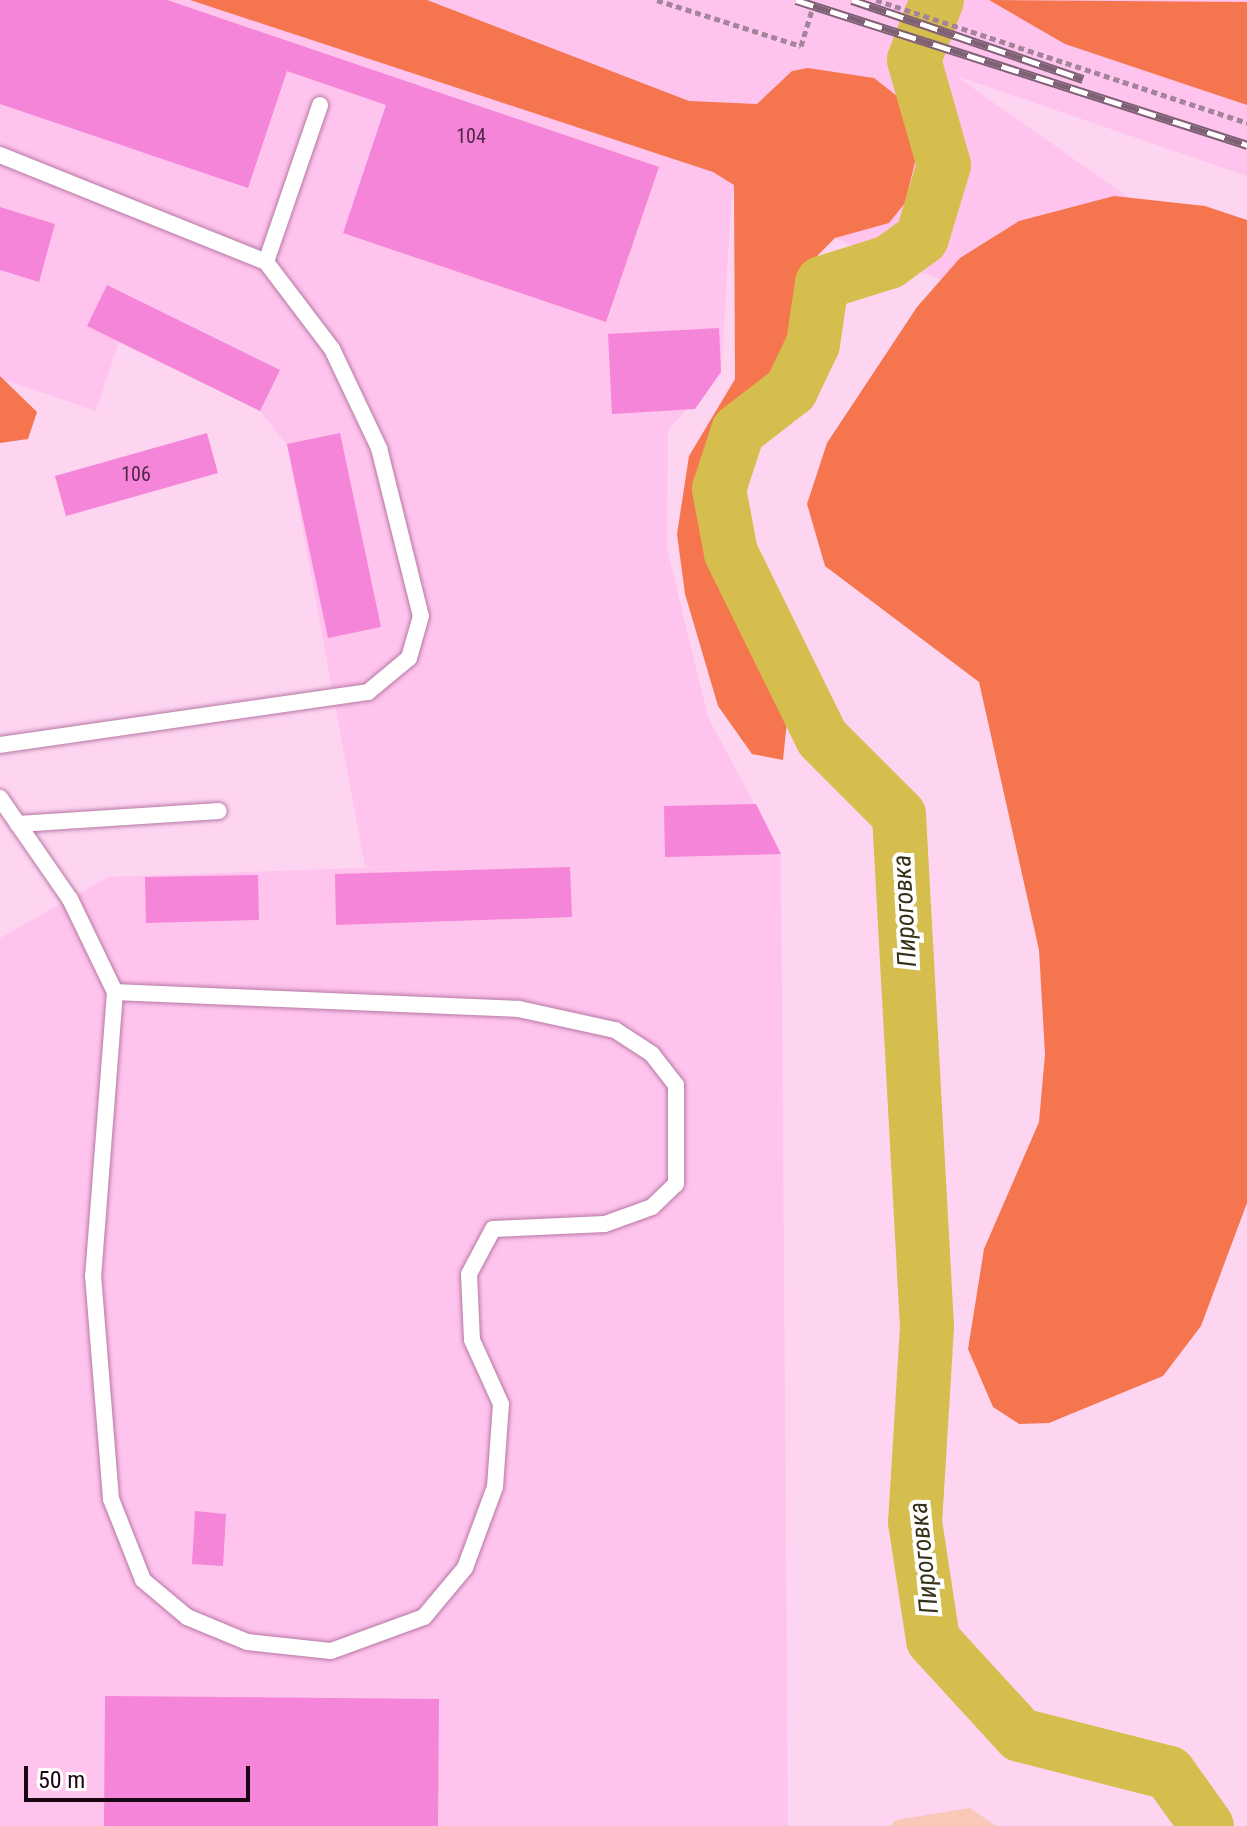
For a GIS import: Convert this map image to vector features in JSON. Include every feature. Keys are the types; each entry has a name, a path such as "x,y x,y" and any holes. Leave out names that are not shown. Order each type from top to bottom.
{"lane":[{"path":"266,262 320,105"},
{"path":"0,155 266,262 332,349 379,448 419,590 418,638 409,658 382,686 340,701 0,745"},
{"path":"0,798 70,899 115,992 93,1275 111,1499 143,1580 187,1617 247,1642 331,1651 424,1617 465,1568 495,1487 501,1404 472,1340 469,1274 493,1229 605,1224 652,1207 676,1184 676,1085 652,1054 615,1030 519,1009 115,992"},
{"path":"18,824 219,811"}],"path":[{"path":"657,0 801,46 815,0"},
{"path":"876,0 1247,123"}],"shaded area":[{"path":"0,0 1247,0 1247,176 956,76 1247,281 1225,374 889,262 732,192 721,372 668,430 667,549 708,717 781,854 788,1826 0,1826 0,938 108,877 464,864 365,867 287,445 260,411 119,342 96,411 0,378"},
{"path":"190,0 427,0 689,101 757,104 792,71 808,68 874,78 902,100 917,154 905,203 889,223 835,238 818,255 779,375 728,429 709,481 713,564 787,721 783,760 752,754 718,706 685,594 677,534 689,456 735,379 734,185 713,172"},
{"path":"989,0 1247,2 1247,105 1065,44"},
{"path":"1114,196 1205,206 1247,220 1247,1203 1201,1326 1163,1376 1049,1423 1019,1424 993,1407 968,1349 984,1249 1039,1122 1045,1054 1039,950 979,682 825,566 807,504 827,443 917,307 960,258 1019,221"},
{"path":"0,376 37,412 28,439 0,443"},
{"path":"970,1808 996,1826 890,1826 896,1820"}],"building":[{"path":"0,0 167,0 659,167 606,322 343,233 386,105 287,71 248,188 0,104"},
{"path":"0,207 55,224 39,282 0,270"},
{"path":"107,285 280,370 260,411 87,326"},
{"path":"719,328 721,372 695,409 612,414 608,334"},
{"path":"207,433 218,473 66,516 55,476"},
{"path":"340,433 381,627 328,638 287,444"},
{"path":"756,804 781,854 665,857 664,806"},
{"path":"570,867 572,917 336,925 335,874"},
{"path":"258,875 259,920 146,923 145,877"},
{"path":"195,1511 226,1514 223,1566 192,1564"},
{"path":"105,1696 439,1699 438,1826 104,1826"}],"waterway":[{"name":"Пироговка","path":"937,0 914,60 944,165 922,238 889,262 822,283 813,344 791,390 738,431 719,489 731,553 822,738 899,815 927,1327 915,1522 933,1640 1020,1735 1169,1773 1207,1826"}],"railway":[{"path":"796,0 1247,145"},
{"path":"852,0 1083,79"}]}
